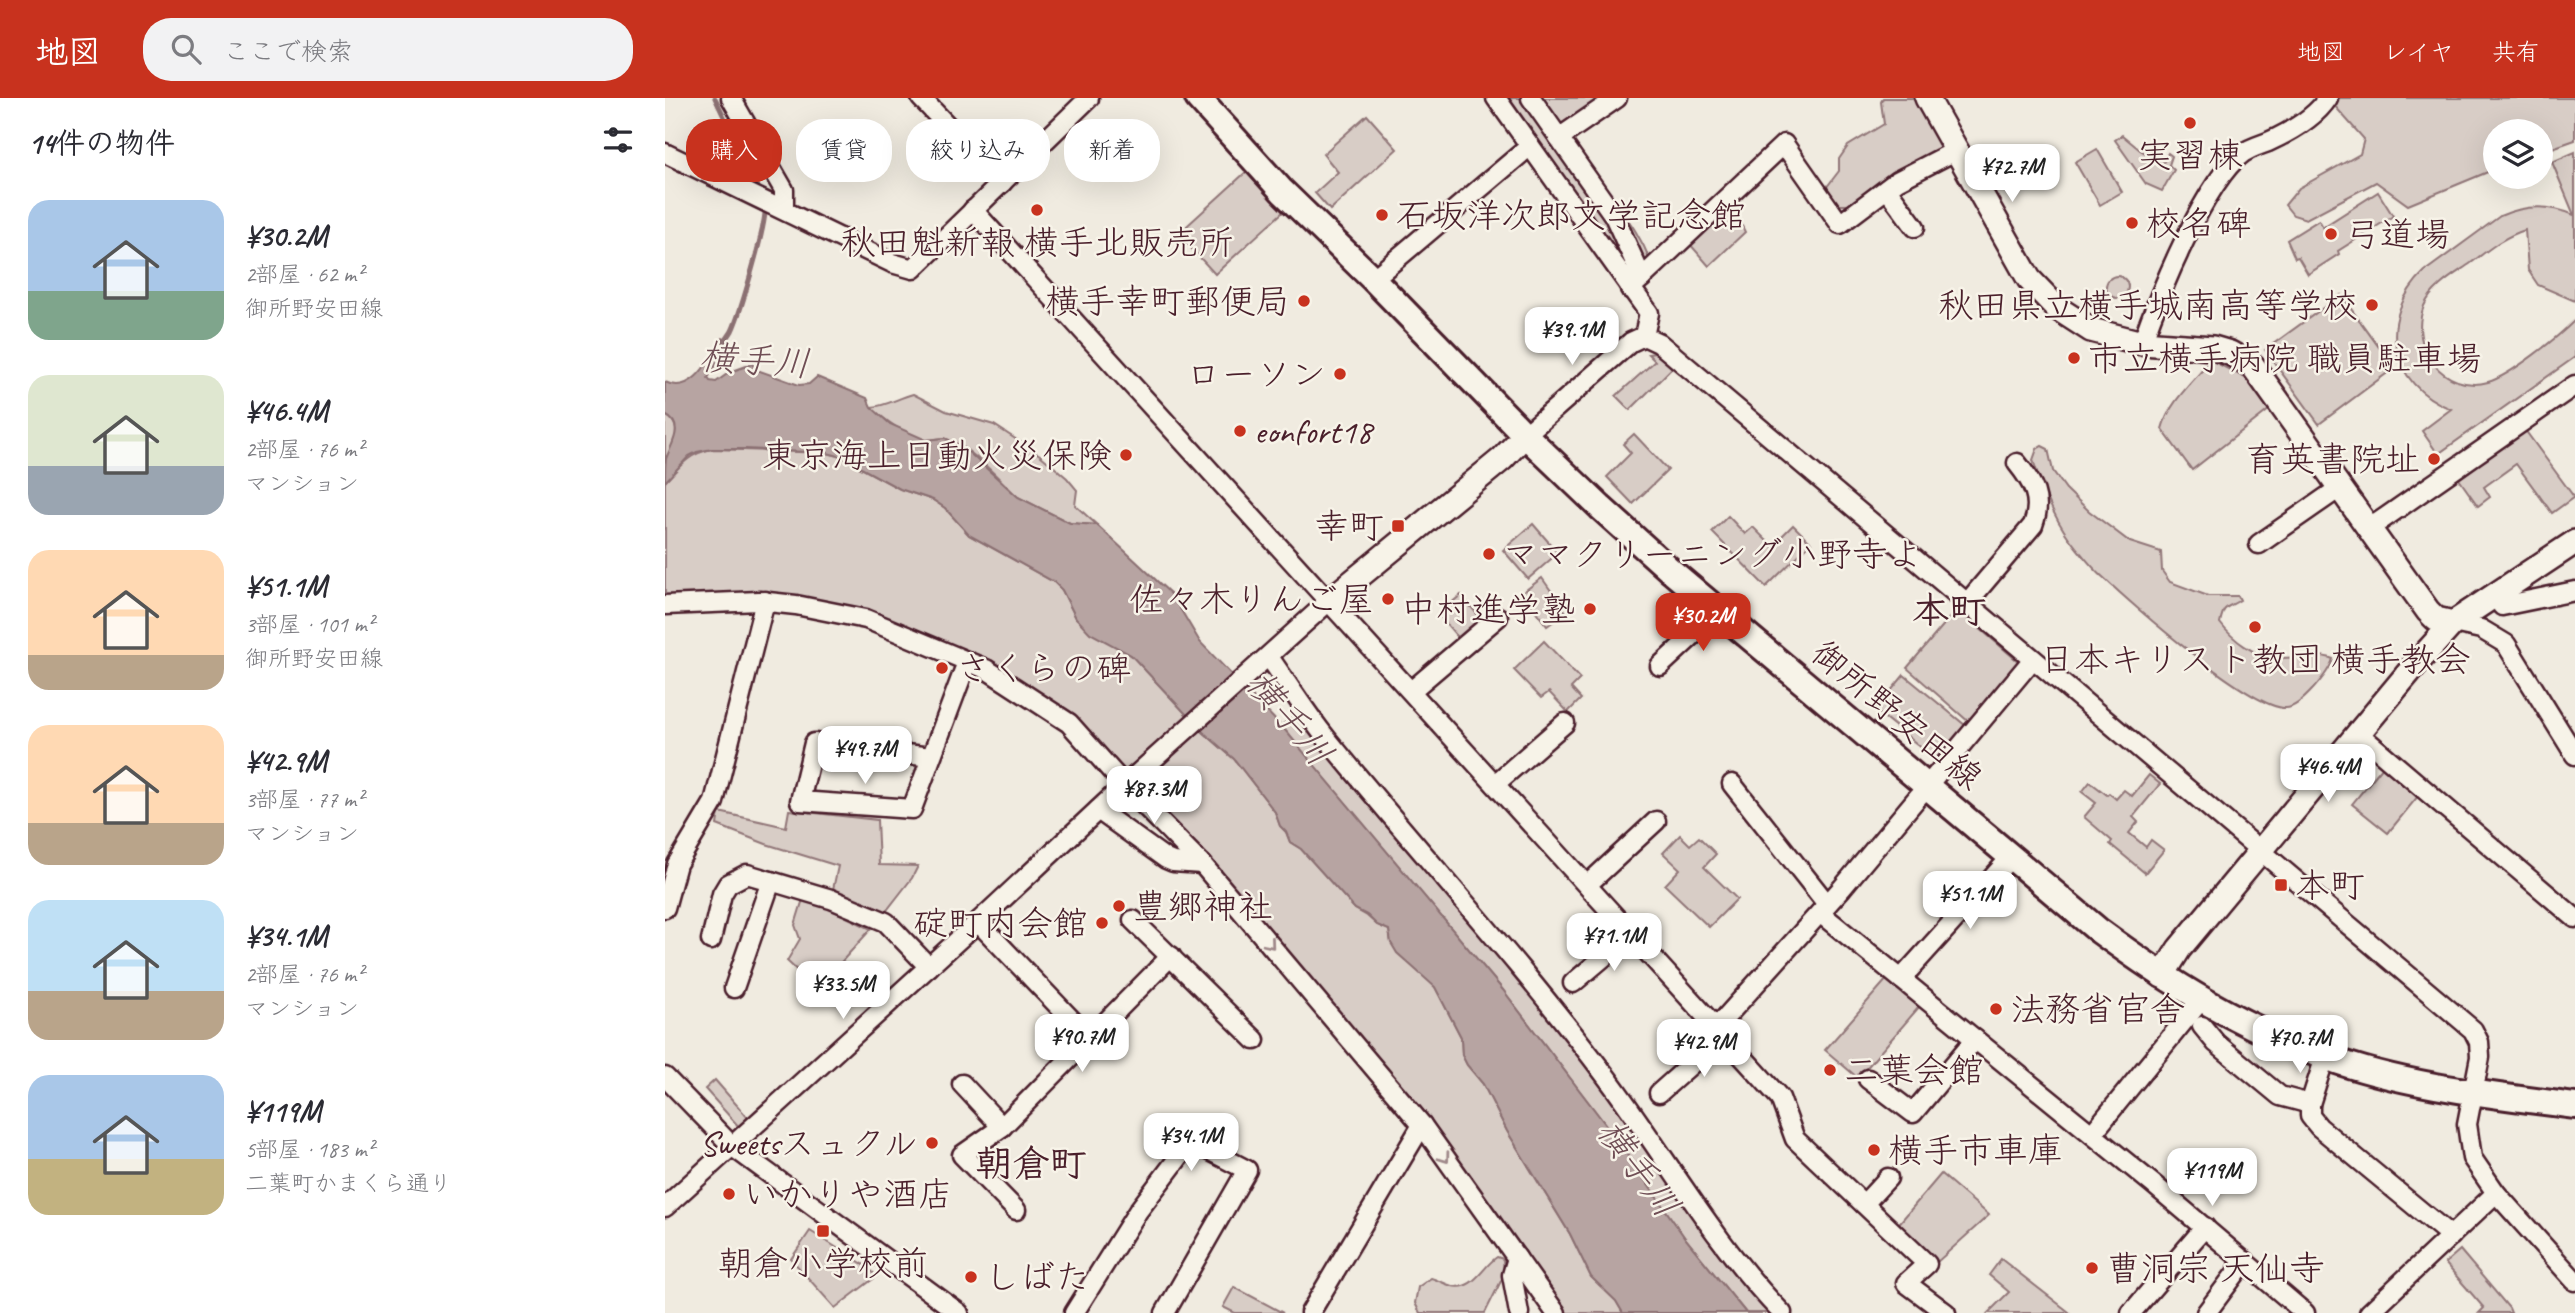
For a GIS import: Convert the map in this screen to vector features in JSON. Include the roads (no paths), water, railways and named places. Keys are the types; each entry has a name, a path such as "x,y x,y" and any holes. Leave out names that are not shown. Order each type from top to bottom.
{"main road":[{"name":"御所野安田線","path":"1198,98 1282,191 1600,507 1719,611 2098,930 2201,1000 2325,1057 2403,1078 2474,1092 2575,1105"}],"street":[{"path":"731,98 783,190 784,209"},
{"path":"921,98 1002,183"},
{"path":"665,153 892,263 913,269 1089,98"},
{"path":"1496,98 1636,283"},
{"path":"1531,98 1614,216 1649,313 1644,336"},
{"path":"1559,138 1617,98"},
{"path":"1927,98 2029,279 2057,308 2091,330 2142,343 2213,348 2230,353 2253,366 2436,619 2481,629 2506,644 2575,755"},
{"path":"2142,343 2168,277 2212,191 2227,169 2243,153 2304,122 2328,98"},
{"path":"1636,283 1784,144 1840,224 1887,188 1957,150"},
{"path":"1373,279 1530,146"},
{"path":"1887,188 1915,227"},
{"path":"973,211 1780,1098 1795,1139 1927,1264 1906,1283 1946,1313"},
{"path":"665,1207 1329,601 1502,459 1525,435 1631,342 1644,336 1659,343 2473,1030 2479,1042 2480,1057 2467,1124 2472,1158 2496,1193 2575,1281"},
{"path":"2370,528 2575,385"},
{"path":"1967,603 2033,525 2037,515 2032,482 2017,463"},
{"path":"2259,544 2341,487"},
{"path":"2162,976 2179,949 2415,664 2453,623 2575,542"},
{"path":"2502,606 2575,591"},
{"path":"665,908 677,864 714,802 765,601"},
{"path":"665,605 765,601 866,619 986,670 1069,723 1130,781 1422,1125 1556,1313"},
{"path":"1660,666 1719,611"},
{"path":"1411,691 1498,617"},
{"path":"1267,658 1325,737 1473,909 1606,1076 1691,1199 1760,1290 1782,1313"},
{"path":"1659,1093 1720,1032 2033,659"},
{"path":"931,757 814,743 800,801 912,809 967,662"},
{"path":"1495,784 1565,723"},
{"path":"2358,733 2575,918"},
{"path":"1732,784 1823,908 1901,979 2205,1227 2305,1313"},
{"path":"1098,810 1165,859 1202,864"},
{"path":"1587,885 1656,821"},
{"path":"1901,979 2011,857"},
{"path":"711,940 722,894 728,884 747,874 831,899 886,922 929,967"},
{"path":"734,988 771,881"},
{"path":"1133,920 1255,1040"},
{"path":"978,922 1090,1039"},
{"path":"1573,983 1631,934"},
{"path":"1016,1210 962,1155 1002,1127 1171,956"},
{"path":"2092,1134 2201,1000"},
{"path":"2202,1026 2216,1043 2280,1096 2310,1104"},
{"path":"1868,1079 1913,1113 1975,1039"},
{"path":"2325,1057 2310,1104 2310,1116 2319,1127 2451,1236"},
{"path":"665,1077 733,1147 959,1313"},
{"path":"962,1084 1002,1127"},
{"path":"1310,1313 1422,1125"},
{"path":"1074,1313 1138,1211 1191,1141 1247,1170 1165,1313"},
{"path":"1864,1205 1888,1178"},
{"path":"2369,1313 2496,1193"},
{"path":"2131,1313 2205,1227"},
{"path":"1517,1258 1513,1275 1519,1313"},
{"path":"2206,1313 2245,1261"}],"waterway":[{"path":"715,98 762,196"},
{"name":"横手川","path":"723,345 732,331 747,288 762,229 765,205"}],"place":[{"name":"実習棟","path":"2190,123"},
{"name":"秋田魁新報 横手北販売所","path":"1037,210"},
{"name":"石坂洋次郎文学記念館","path":"1382,215"},
{"name":"校名碑","path":"2132,223"},
{"name":"弓道場","path":"2331,234"},
{"name":"横手幸町郵便局","path":"1304,301"},
{"name":"秋田県立横手城南高等学校","path":"2372,305"},
{"name":"市立横手病院 職員駐車場","path":"2074,358"},
{"name":"ローソン","path":"1340,374"},
{"name":"eonfort18","path":"1240,431"},
{"name":"東京海上日動火災保険","path":"1126,455"},
{"name":"育英書院址","path":"2434,459"},
{"name":"幸町","path":"1398,526"},
{"name":"ママクリーニング小野寺よ","path":"1489,554"},
{"name":"佐々木りんご屋","path":"1388,599"},
{"name":"中村進学塾","path":"1590,609"},
{"name":"日本キリスト教団 横手教会","path":"2255,627"},
{"name":"さくらの碑","path":"942,668"},
{"name":"本町","path":"2281,885"},
{"name":"豊郷神社","path":"1119,906"},
{"name":"碇町内会館","path":"1102,923"},
{"name":"法務省官舎","path":"1996,1009"},
{"name":"二葉会館","path":"1830,1070"},
{"name":"Sweetsスュクル","path":"932,1143"},
{"name":"横手市車庫","path":"1874,1150"},
{"name":"いかりや酒店","path":"729,1194"},
{"name":"朝倉小学校前","path":"823,1231"},
{"name":"曹洞宗 天仙寺","path":"2092,1268"},
{"name":"しばた","path":"971,1277"}],"district":[{"name":"本町","path":"1949,610"},
{"name":"朝倉町","path":"1031,1163"}]}
